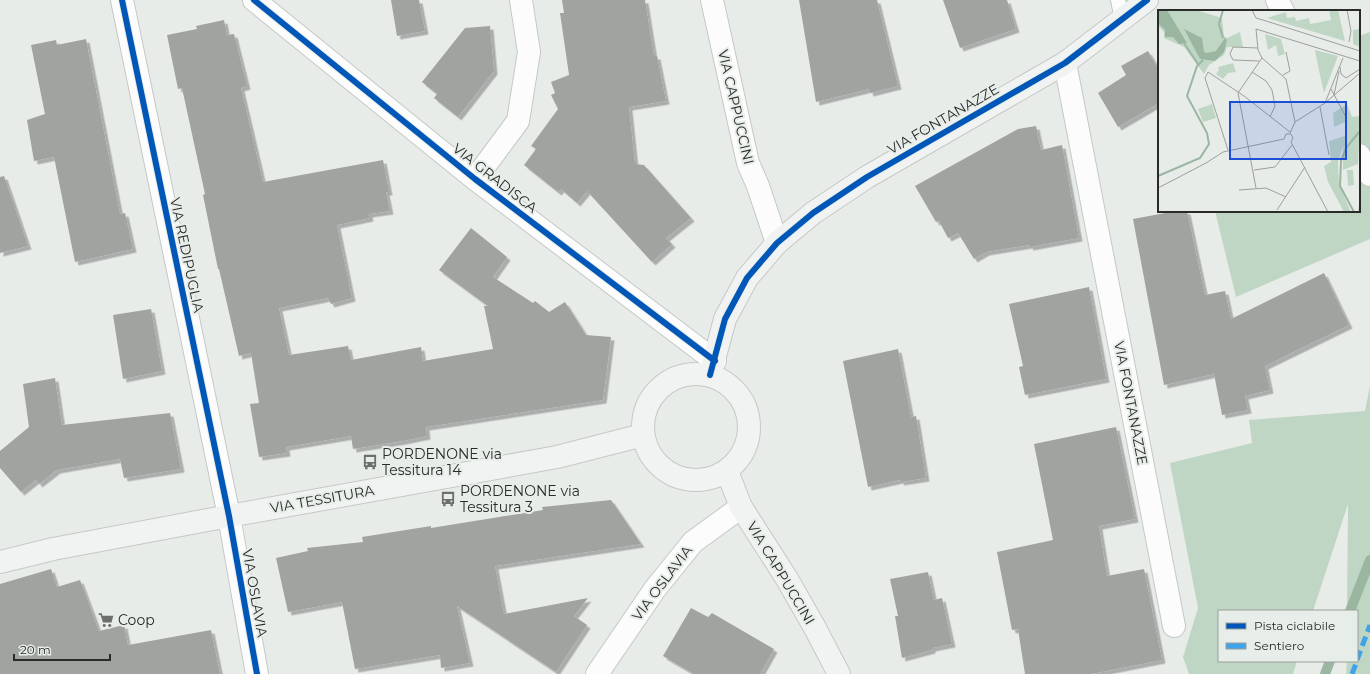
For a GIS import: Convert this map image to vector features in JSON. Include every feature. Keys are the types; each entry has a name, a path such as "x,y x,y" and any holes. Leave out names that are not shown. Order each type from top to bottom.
{"main road":[{"name":"VIA FONTANAZZE","path":"777,243 813,213 867,177 1065,63 1124,6 1147,0"},
{"path":"712,368 725,319 747,278 777,243"},
{"path":"712,368 735,389 744,401 750,418 750,429 746,447 736,463 727,471 714,478 699,480 683,479 669,473 658,464 649,452 643,435 643,417 649,401 660,387 675,377 712,368"},
{"name":"VIA TESSITURA","path":"0,562 53,549 556,457 643,435"},
{"name":"VIA CAPPUCCINI","path":"727,471 741,507 787,579 839,674"}],"street":[{"name":"VIA REDIPUGLIA","path":"122,0 229,516"},
{"name":"VIA GRADISCA","path":"254,0 712,368"},
{"path":"475,179 518,121 530,52 521,0"},
{"name":"VIA CAPPUCCINI","path":"712,0 748,163 758,186 777,243"},
{"path":"1277,0 1282,10"},
{"name":"VIA FONTANAZZE","path":"1065,63 1174,626"},
{"path":"1360,157 1370,175"},
{"name":"VIA OSLAVIA","path":"597,674 655,589 693,542 741,507"},
{"name":"VIA OSLAVIA","path":"229,516 257,674"}],"green space":[{"path":"1370,32 1370,239 1236,297 1215,212 1360,212 1360,36"},
{"path":"1370,386 1370,674 1346,674 1347,662 1358,662 1358,610 1347,610 1348,504 1313,610 1218,610 1218,662 1297,662 1293,674 1189,674 1183,657 1198,608 1170,463 1252,443 1249,420 1365,411"}],"building":[{"path":"391,0 419,0 425,31 397,36"},
{"path":"562,0 645,0 654,56 657,56 666,101 629,107 635,164 644,165 691,218 666,238 672,244 652,262 587,191 577,203 561,189 558,192 524,165 536,149 531,146 558,109 551,95 555,93 551,82 569,75 560,13 564,13"},
{"path":"799,0 877,0 898,86 870,93 869,89 816,102"},
{"path":"943,0 1007,0 1016,29 960,48"},
{"path":"224,20 227,35 234,34 247,86 241,88 263,182 383,160 389,192 386,192 390,211 369,214 370,218 337,225 352,298 331,304 328,298 279,308 289,355 348,346 351,360 421,347 423,361 493,349 484,306 488,306 439,270 471,228 507,257 493,277 533,303 535,301 549,312 565,302 586,335 611,337 603,400 426,427 427,436 403,441 353,449 351,436 286,447 287,453 259,457 250,404 259,403 251,353 239,356 218,269 203,195 205,194 182,88 178,89 167,35 197,29 196,26"},
{"path":"490,26 494,71 458,117 434,98 437,94 422,82 465,28"},
{"path":"86,39 120,214 125,213 133,249 75,262 54,157 34,161 27,120 45,114 31,45 56,40 57,45"},
{"path":"1148,51 1158,68 1158,104 1118,127 1098,93 1126,75 1121,66"},
{"path":"1036,126 1041,150 1062,145 1079,238 1030,247 1029,245 986,252 974,259 958,233 948,238 939,221 936,222 915,186 1018,129"},
{"path":"4,176 28,246 0,253 0,177"},
{"path":"1171,212 1187,212 1205,295 1225,291 1231,319 1324,273 1349,325 1265,366 1270,390 1245,396 1248,410 1222,415 1214,374 1164,385 1133,219"},
{"path":"1089,287 1106,379 1025,395 1019,367 1023,366 1009,304"},
{"path":"151,309 162,371 123,379 113,315"},
{"path":"898,349 911,417 916,416 926,478 901,482 900,480 868,487 843,361"},
{"path":"55,378 62,425 170,413 181,469 124,478 120,459 57,470 39,484 36,480 21,492 0,468 0,451 29,427 23,384"},
{"path":"1116,427 1135,519 1099,526 1107,576 1144,569 1162,660 1091,674 1025,674 1018,629 1012,630 997,552 1053,540 1034,444"},
{"path":"611,500 641,544 495,566 504,614 588,598 574,616 587,625 556,672 457,606 470,663 441,668 440,655 355,669 342,602 288,612 276,558 308,551 307,548 363,542 362,537 431,526 431,528 543,510 542,507"},
{"path":"51,569 57,587 80,580 99,631 124,625 128,645 211,630 220,674 0,674 0,584"},
{"path":"928,572 934,600 942,598 952,644 932,648 932,650 902,658 895,616 898,616 890,579"},
{"path":"691,608 708,617 712,613 774,649 760,674 694,674 663,656"}],"waterway":[{"path":"1350,610 1370,560"},
{"path":"1325,674 1330,662"}],"marked path":[{"path":"1358,657 1370,625"},
{"path":"1352,674 1357,662"}],"cycle path":[{"path":"122,0 229,516 257,674"},
{"path":"254,0 475,179 715,361"},
{"path":"710,375 725,319 747,278 777,243 813,213 867,177 1065,63 1147,0"}],"place":[{"name":"PORDENONE via Tessitura 14","path":"370,462"},
{"name":"PORDENONE via Tessitura 3","path":"448,499"},
{"name":"Coop","path":"106,620"}]}
